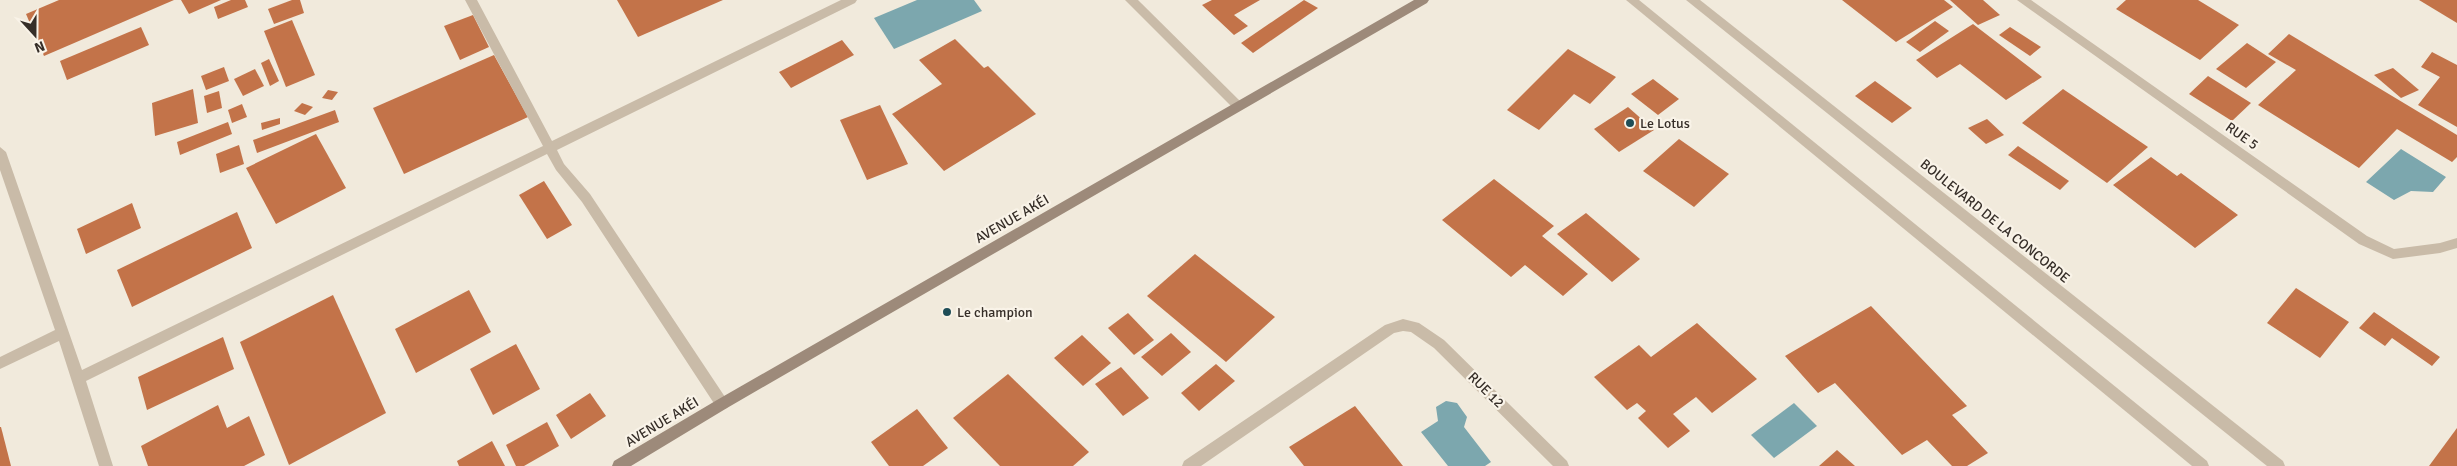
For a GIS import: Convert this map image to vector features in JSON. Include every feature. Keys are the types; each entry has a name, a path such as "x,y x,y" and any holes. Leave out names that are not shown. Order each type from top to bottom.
{"main road":[{"name":"AVENUE AKÉI","path":"618,466 722,404 1423,0"}],"street":[{"path":"471,0 560,167 586,198 722,404"},
{"path":"79,378 549,146 672,89 851,0"},
{"path":"1131,0 1238,106"},
{"path":"1632,0 2202,466"},
{"name":"BOULEVARD DE LA CONCORDE","path":"1692,0 2278,466"},
{"name":"RUE 5","path":"2023,0 2363,240 2393,254 2440,248 2457,243"},
{"path":"0,152 61,334 79,378 106,466"},
{"name":"RUE 12","path":"1189,466 1384,333 1403,325 1414,327 1440,344 1562,466"},
{"path":"0,363 61,334"}],"water":[{"path":"917,0 974,0 982,11 894,49 874,18"},
{"path":"2401,149 2446,177 2433,192 2411,191 2394,200 2366,182"},
{"path":"1446,401 1457,403 1467,417 1464,427 1491,462 1485,466 1448,466 1421,432 1438,421 1436,407"},
{"path":"1794,403 1817,426 1774,458 1751,435"}],"building":[{"path":"59,0 174,0 44,56 26,14"},
{"path":"181,0 221,0 189,14"},
{"path":"231,0 245,0 248,7 218,19 214,7"},
{"path":"292,0 300,0 304,13 274,24 268,9"},
{"path":"617,0 723,0 638,37"},
{"path":"1212,0 1260,0 1234,15 1248,26 1234,35 1202,5"},
{"path":"1304,0 1318,8 1253,53 1241,43"},
{"path":"1842,0 1944,0 1953,7 1896,42"},
{"path":"1950,0 1983,0 2000,15 1978,25"},
{"path":"2126,0 2198,0 2239,25 2200,60 2116,9"},
{"path":"2419,0 2457,0 2457,23"},
{"path":"473,15 489,47 460,60 444,26"},
{"path":"292,20 315,75 286,87 264,31"},
{"path":"1935,21 1949,31 1920,52 1906,42"},
{"path":"1973,24 2042,77 2006,100 1960,64 1937,78 1916,60"},
{"path":"141,27 149,45 67,80 60,61"},
{"path":"2010,27 2041,47 2030,56 1999,35"},
{"path":"2289,34 2457,135 2457,157 2452,162 2397,129 2359,168 2258,105 2296,70 2268,54"},
{"path":"955,39 984,68 988,66 1036,114 944,171 892,114 942,84 919,60"},
{"path":"842,40 854,55 791,88 779,72"},
{"path":"2247,43 2276,62 2246,88 2216,69"},
{"path":"1568,49 1616,77 1590,104 1574,94 1539,130 1507,110"},
{"path":"2432,52 2457,65 2457,127 2418,105 2440,77 2421,67"},
{"path":"494,55 528,117 404,174 373,108"},
{"path":"269,59 279,81 270,86 261,63"},
{"path":"224,67 229,81 206,90 201,76"},
{"path":"2393,68 2419,90 2401,98 2374,75"},
{"path":"255,69 264,86 243,96 234,79"},
{"path":"2208,76 2251,103 2232,121 2189,94"},
{"path":"1653,79 1679,99 1658,115 1631,94"},
{"path":"1875,81 1912,108 1892,123 1855,96"},
{"path":"193,89 198,123 155,136 152,103"},
{"path":"2063,89 2148,147 2107,183 2022,123"},
{"path":"328,90 338,92 332,100 322,98"},
{"path":"219,91 222,108 207,113 204,96"},
{"path":"302,103 313,107 305,115 294,111"},
{"path":"242,104 247,117 232,123 228,110"},
{"path":"880,105 908,164 867,180 840,120"},
{"path":"1628,107 1654,130 1619,152 1594,129"},
{"path":"335,110 339,122 257,153 253,140"},
{"path":"280,118 280,124 262,130 261,123"},
{"path":"1987,119 2004,135 1986,144 1968,128"},
{"path":"228,122 232,134 180,155 177,142"},
{"path":"316,134 346,188 276,224 246,168"},
{"path":"1679,139 1729,174 1694,207 1643,171"},
{"path":"239,145 244,164 220,173 216,154"},
{"path":"2018,146 2069,181 2060,190 2008,155"},
{"path":"2151,157 2177,176 2181,173 2238,215 2195,248 2113,185"},
{"path":"1494,179 1554,226 1542,236 1588,274 1563,296 1525,265 1511,277 1442,220"},
{"path":"544,181 572,225 547,239 519,195"},
{"path":"132,203 141,228 86,254 77,229"},
{"path":"237,212 252,248 132,307 117,270"},
{"path":"1586,213 1640,259 1612,282 1557,234"},
{"path":"1195,254 1275,317 1226,362 1147,296"},
{"path":"2296,288 2349,322 2320,358 2267,323"},
{"path":"469,290 491,332 416,373 395,329"},
{"path":"333,295 386,413 289,465 240,342"},
{"path":"1871,306 1967,406 1952,415 1988,453 1967,466 1952,466 1927,440 1902,455 1835,383 1818,393 1785,356"},
{"path":"2374,312 2440,357 2432,366 2392,338 2385,346 2359,328"},
{"path":"1128,313 1154,340 1134,355 1108,328"},
{"path":"1697,323 1757,379 1712,413 1696,397 1673,414 1690,431 1668,448 1638,418 1646,411 1637,403 1627,410 1594,377 1639,345 1651,357"},
{"path":"1171,333 1191,352 1162,376 1141,357"},
{"path":"1082,335 1111,363 1083,386 1054,358"},
{"path":"223,337 234,369 147,410 138,377"},
{"path":"516,344 540,389 493,415 470,369"},
{"path":"1216,364 1235,381 1199,411 1181,393"},
{"path":"1121,367 1149,398 1123,416 1095,384"},
{"path":"1008,374 1089,452 1073,466 1000,466 953,418"},
{"path":"590,393 606,416 571,439 556,415"},
{"path":"218,405 227,428 249,416 265,455 244,466 148,466 141,446"},
{"path":"1355,406 1403,466 1304,466 1289,447"},
{"path":"917,409 948,448 923,466 889,466 871,442"},
{"path":"547,422 559,446 524,466 516,466 506,445"},
{"path":"1,427 11,466 0,466"},
{"path":"2457,428 2457,466 2429,466"},
{"path":"492,441 505,466 459,466 457,461"},
{"path":"1837,450 1855,466 1819,466"}],"place":[{"name":"Le Lotus","path":"1630,123"},
{"name":"Le champion","path":"947,312"}]}
